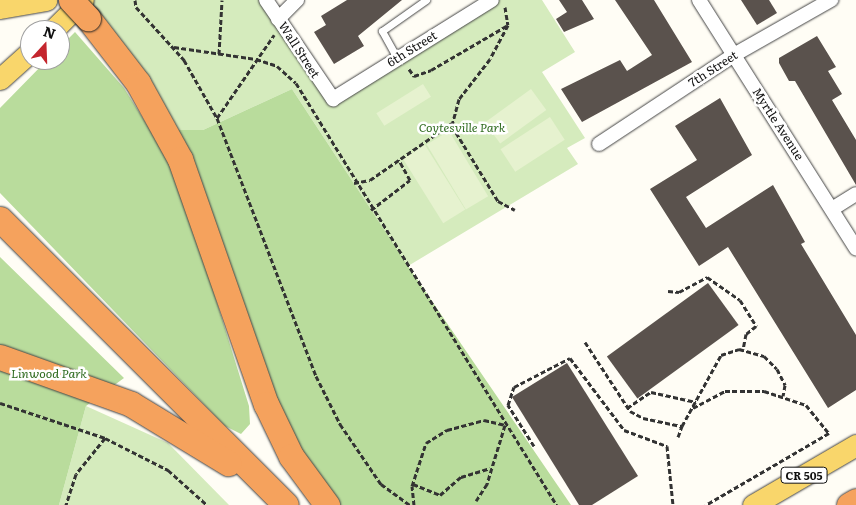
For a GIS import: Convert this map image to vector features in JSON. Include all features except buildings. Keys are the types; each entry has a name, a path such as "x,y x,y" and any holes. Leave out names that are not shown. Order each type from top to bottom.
{"highway":[{"path":"71,0 85,9 138,83 180,159 266,404 291,456 326,505"},
{"path":"0,218 284,503"},
{"path":"0,357 145,411 284,503"},
{"path":"849,505 856,501"}],"main road":[{"path":"0,6 5,0"},
{"path":"0,6 46,0"},
{"path":"68,20 85,9"},
{"path":"0,79 20,61"},
{"name":"CR 505","path":"752,505 856,445"}],"street":[{"name":"Wall Street","path":"266,0 333,99"},
{"path":"280,22 297,0"},
{"name":"6th Street","path":"333,99 492,0"},
{"name":"Myrtle Avenue","path":"699,0 856,248"},
{"name":"7th Street","path":"599,144 734,56 831,0"},
{"path":"832,209 856,194"}],"lane":[{"path":"397,58 382,35 384,27 426,0"}],"path":[{"path":"135,0 136,7 174,47 217,118 316,376 357,451 381,484 410,505"},
{"path":"219,54 222,0"},
{"path":"354,183 370,180 452,123 459,99 490,59 508,25 502,0"},
{"path":"217,118 280,22"},
{"path":"414,76 469,52 508,25"},
{"path":"174,47 256,60 277,66 296,83 354,183 557,505"},
{"path":"452,123 498,201 515,210"},
{"path":"371,210 410,180 399,160"},
{"path":"668,291 679,292 707,277 735,296 748,308 756,326 746,334 743,349"},
{"path":"585,342 627,408 636,416 682,426"},
{"path":"678,437 682,426 721,355 743,349 764,356 777,369 785,385 783,396"},
{"path":"534,446 508,405 514,387 570,358 624,430 667,446 673,505"},
{"path":"693,408 726,391 783,396 806,405 829,433 706,505"},
{"path":"627,408 651,392 696,402"},
{"path":"0,403 105,438 168,470 207,505"},
{"path":"414,505 413,484 426,443 447,430 484,420 506,425"},
{"path":"476,501 506,425"},
{"path":"66,505 76,474 105,438"},
{"path":"413,484 440,495 461,477 490,468"}],"green space":[{"name":"Coytesville Park","path":"83,0 266,0 333,99 492,0 542,0 575,52 542,72 585,138 567,148 578,164 408,266 292,89 203,130 165,130"},
{"path":"75,32 124,88 164,152 189,212 249,406 250,424 241,434 225,426 0,193 0,108 37,70 70,70 70,37"},
{"path":"423,84 431,97 384,126 376,113"},
{"path":"292,89 408,266 571,505 327,505 312,485 165,130 203,130"},
{"path":"531,89 546,110 500,144 485,123"},
{"path":"550,117 565,140 515,172 501,149"},
{"path":"449,131 488,196 466,210 427,144"},
{"path":"425,145 465,209 443,223 403,159"},
{"name":"Linwood Park","path":"0,257 124,378 86,406 59,505 0,505"},
{"name":"Linwood Park","path":"86,406 168,443 229,505 59,505"}]}
